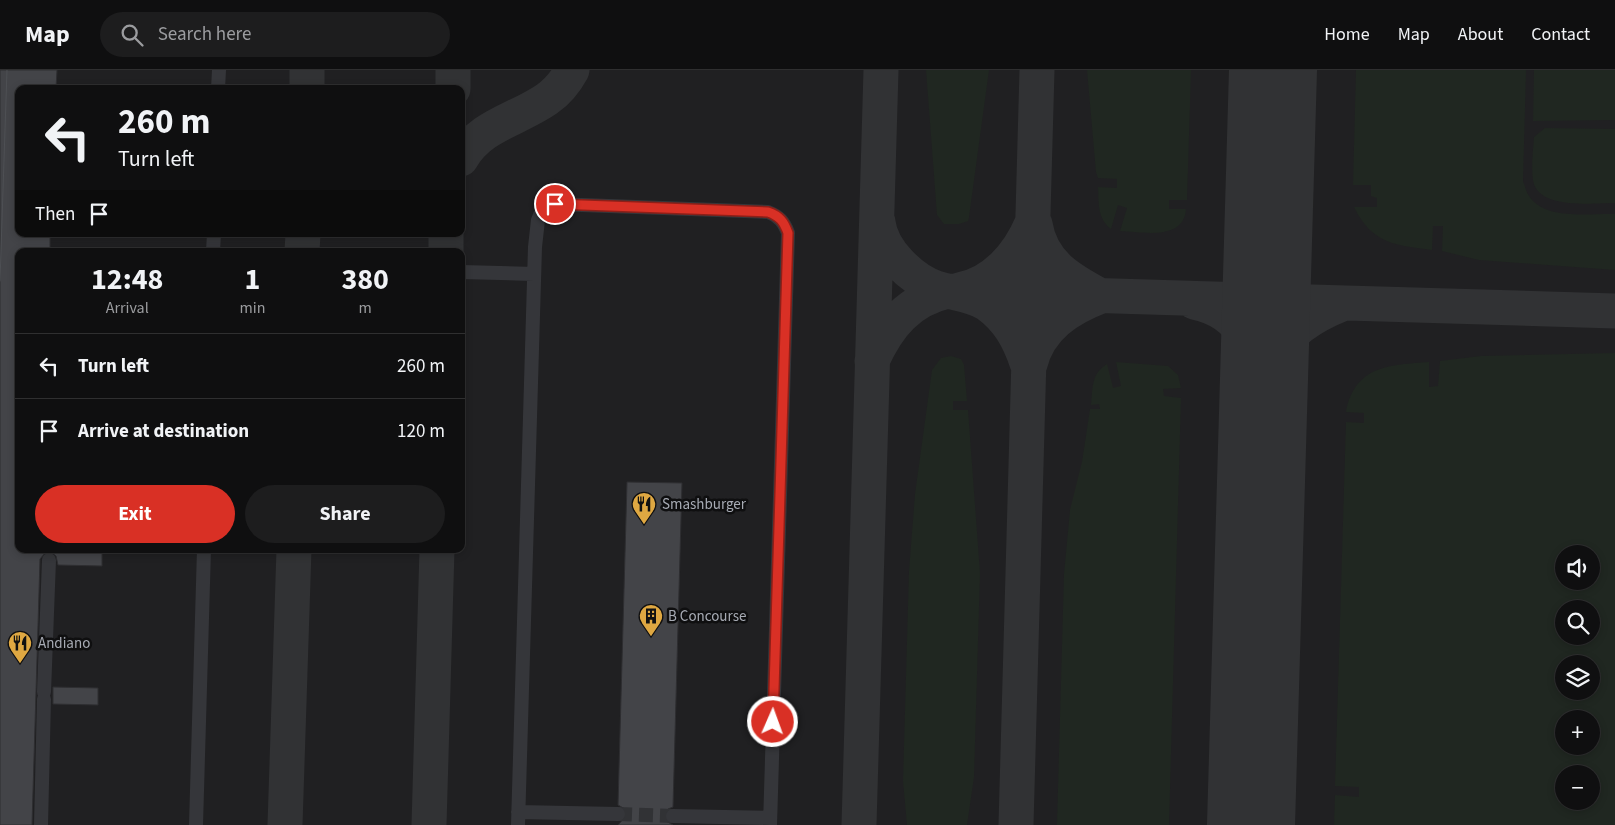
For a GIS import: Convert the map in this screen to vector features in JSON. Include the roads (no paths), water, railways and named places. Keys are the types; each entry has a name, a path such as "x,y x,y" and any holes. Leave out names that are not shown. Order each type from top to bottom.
{"lane":[{"path":"218,85 219,70"},
{"path":"618,814 518,818 534,274 538,220 542,210 555,204 768,212 781,219 788,233 770,821 673,816"},
{"path":"465,272 534,274"},
{"path":"196,825 204,553"},
{"path":"41,825 49,554"}],"tunnel":[{"path":"618,814 673,816"}],"tram line":[{"path":"0,281 7,70"}],"place":[{"name":"Smashburger","path":"644,525"},
{"name":"B Concourse","path":"651,637"},
{"name":"Andiano","path":"20,664"}]}
